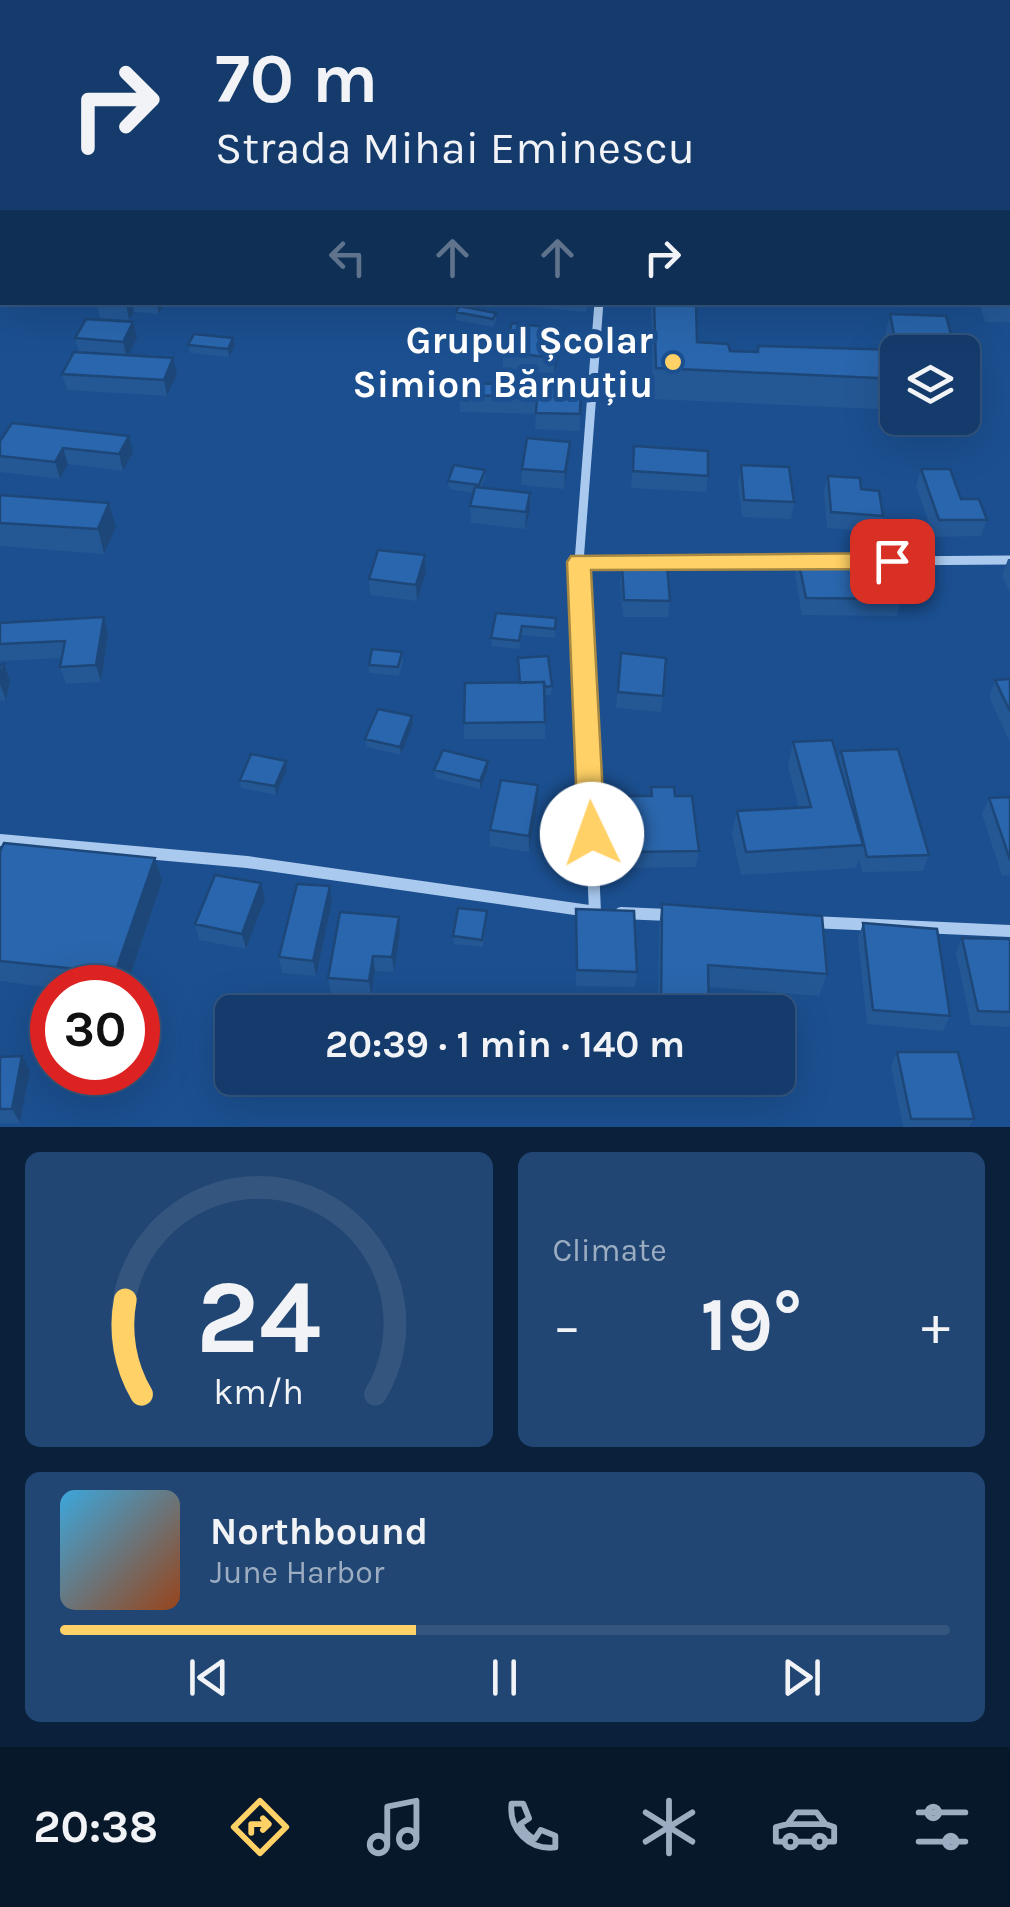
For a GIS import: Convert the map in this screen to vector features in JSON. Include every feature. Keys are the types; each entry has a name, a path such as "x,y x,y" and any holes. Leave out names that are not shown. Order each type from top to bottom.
{"street":[{"path":"595,912 579,562 599,305"},
{"path":"873,561 1010,560"},
{"path":"579,562 814,561"},
{"path":"0,840 247,862 595,912 694,916"},
{"path":"792,921 1010,930"}],"building":[{"path":"654,305 696,305 697,342 728,344 730,351 758,352 758,346 880,350 880,378 656,368"},
{"path":"459,306 496,313 493,319 456,312"},
{"path":"890,314 946,316 951,335 894,335"},
{"path":"86,319 133,322 123,342 75,338"},
{"path":"512,323 563,329 555,358 503,352"},
{"path":"194,334 233,338 228,349 188,345"},
{"path":"74,352 173,358 164,380 62,374"},
{"path":"461,383 581,386 580,414 536,413 537,397 459,395"},
{"path":"12,423 129,436 119,454 63,448 55,462 0,456 0,441"},
{"path":"527,438 570,442 565,472 522,469"},
{"path":"634,446 708,451 708,476 633,471"},
{"path":"454,465 485,470 479,485 448,481"},
{"path":"741,465 789,467 794,502 744,500"},
{"path":"921,469 950,469 961,499 979,499 987,520 939,520"},
{"path":"828,476 860,478 861,489 879,491 883,516 831,512"},
{"path":"475,487 530,493 526,512 470,506"},
{"path":"0,495 109,503 98,529 0,523"},
{"path":"378,550 425,555 416,585 369,579"},
{"path":"798,559 892,560 901,599 806,598"},
{"path":"622,565 667,565 670,601 624,600"},
{"path":"496,613 556,618 555,629 522,626 519,641 491,638"},
{"path":"104,617 96,665 60,667 65,641 0,644 0,623"},
{"path":"372,649 402,652 398,667 369,665"},
{"path":"621,653 666,658 663,696 618,692"},
{"path":"548,656 552,686 545,687 544,682 520,683 518,658"},
{"path":"1010,679 1010,711 995,680"},
{"path":"544,682 545,722 464,723 465,683"},
{"path":"378,709 412,716 400,747 365,739"},
{"path":"832,740 863,845 746,852 737,811 811,807 793,742"},
{"path":"898,749 929,855 867,857 841,751"},
{"path":"443,750 488,761 480,781 434,770"},
{"path":"251,754 286,761 275,786 240,780"},
{"path":"501,780 538,785 529,836 490,830"},
{"path":"651,787 674,787 675,796 692,796 699,851 630,852 626,796 652,796"},
{"path":"1010,797 1010,860 989,798"},
{"path":"4,843 155,858 118,965 0,961 0,851"},
{"path":"215,875 261,883 242,934 195,924"},
{"path":"297,884 330,886 313,961 279,957"},
{"path":"662,904 822,916 827,974 708,965 709,995 661,995"},
{"path":"458,908 487,911 482,940 453,936"},
{"path":"576,909 634,911 637,972 577,970"},
{"path":"340,912 399,917 392,957 373,956 369,981 328,978"},
{"path":"863,923 937,929 950,1016 873,1010"},
{"path":"962,938 1010,939 1010,1012 978,1011"},
{"path":"897,1052 958,1052 974,1119 911,1119"},
{"path":"22,1056 12,1109 0,1109 0,1057"}],"place":[{"name":"Grupul Școlar Simion Bărnuțiu","path":"673,362"}],"route":[{"path":"592,834 579,562 892,561"}]}
